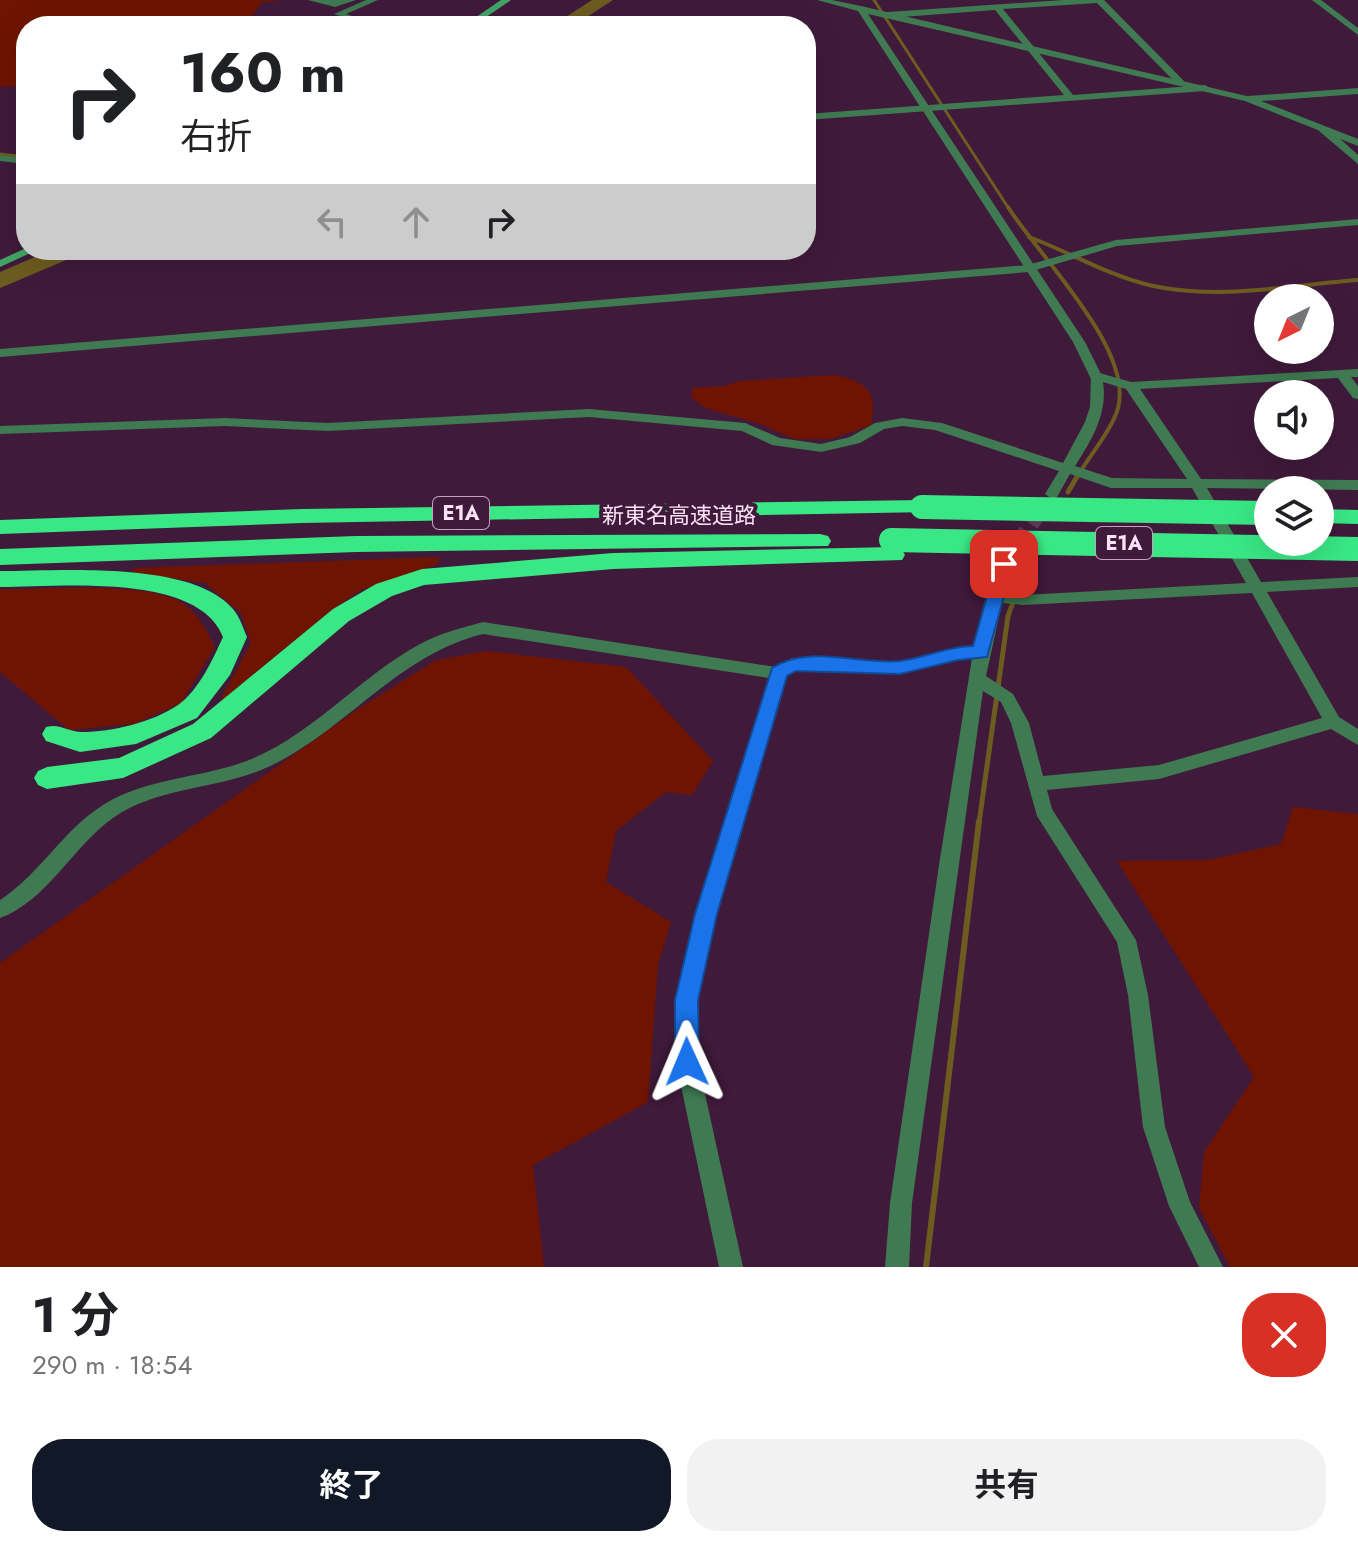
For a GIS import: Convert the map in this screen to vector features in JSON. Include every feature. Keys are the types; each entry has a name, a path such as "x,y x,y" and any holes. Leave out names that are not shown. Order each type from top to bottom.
{"highway":[{"name":"新東名高速道路","path":"0,527 302,516 922,507 1254,513"},
{"path":"1334,516 1358,517"},
{"name":"新東名高速道路","path":"0,557 356,544 893,548"},
{"path":"47,778 123,768 202,731 341,615 384,590 422,577 613,561 893,548 1176,560 1358,551"},
{"path":"0,579 171,586 205,598 224,614 235,637 221,669 188,711 136,734 80,742 55,734"}],"main road":[{"path":"482,16 507,0"}],"street":[{"path":"312,0 335,4 352,0"},
{"path":"345,16 338,14 374,0"},
{"path":"821,0 1248,99 1358,143"},
{"path":"883,0 889,14"},
{"path":"889,14 1099,0 1179,81"},
{"path":"1316,0 1358,32"},
{"path":"996,6 1071,98"},
{"path":"861,9 1079,342 1096,376 1100,393 1098,410 1052,494"},
{"path":"816,116 1205,88"},
{"path":"1248,99 1358,91"},
{"path":"1323,129 1358,161"},
{"path":"0,353 1029,268 1116,243 1358,222"},
{"path":"1096,376 1131,386 1358,373"},
{"path":"1342,374 1358,395"},
{"path":"1131,386 1197,484 1333,722 1358,738"},
{"path":"0,430 225,422 328,427 537,413 589,413 745,427 777,442 821,448 840,446 880,426 902,422 937,426 1111,483 1358,485"},
{"path":"897,1267 901,1203 948,865 981,652 1004,564"},
{"path":"993,597 1023,600 1254,585 1358,582"},
{"path":"0,910 35,886 74,840 121,802 159,786 203,781 262,762 324,724 444,636 483,628 779,673"},
{"path":"731,1267 687,1062 686,1000 706,914 779,673 792,664 900,668 958,653 981,652"},
{"path":"979,680 1007,698 1020,723 1043,811 1126,940 1138,995 1154,1127 1180,1206 1211,1267"},
{"path":"1038,784 1159,772 1333,722"}],"shaded area":[{"path":"0,0 283,0 262,2 252,16 16,16 16,86 0,87"},
{"path":"835,375 855,381 868,390 873,414 871,425 831,439 794,439 760,424 705,408 691,397 693,388 724,386 740,381"},
{"path":"439,557 438,564 361,590 334,608 219,702 251,643 241,613 205,583 133,572 134,568"},
{"path":"91,588 161,594 190,609 215,647 181,703 134,724 69,730 0,672 0,589"},
{"path":"486,651 626,667 713,761 692,795 666,792 616,831 606,882 671,922 658,965 648,1102 533,1165 544,1267 0,1267 0,963 358,709 436,660"},
{"path":"1293,807 1358,814 1358,1267 1230,1267 1199,1208 1204,1152 1254,1077 1117,861 1208,860 1281,844"}],"waterway":[{"path":"578,16 604,0"},
{"path":"874,0 1009,209"},
{"path":"0,154 16,156"},
{"path":"1008,207 1030,237"},
{"path":"1030,237 1118,275 1175,290 1227,292 1358,280"},
{"path":"1030,237 1098,331 1112,358 1119,384 1115,416 1077,477"},
{"path":"0,281 47,260"},
{"path":"1068,492 1078,475"},
{"path":"979,823 1008,616 1025,569"},
{"path":"926,1267 979,821"}],"tunnel":[{"path":"1004,564 1044,505"}],"route":[{"path":"687,1062 686,1000 706,914 756,758 771,693 779,673 792,664 900,668 958,653 981,652 1004,564"}]}
